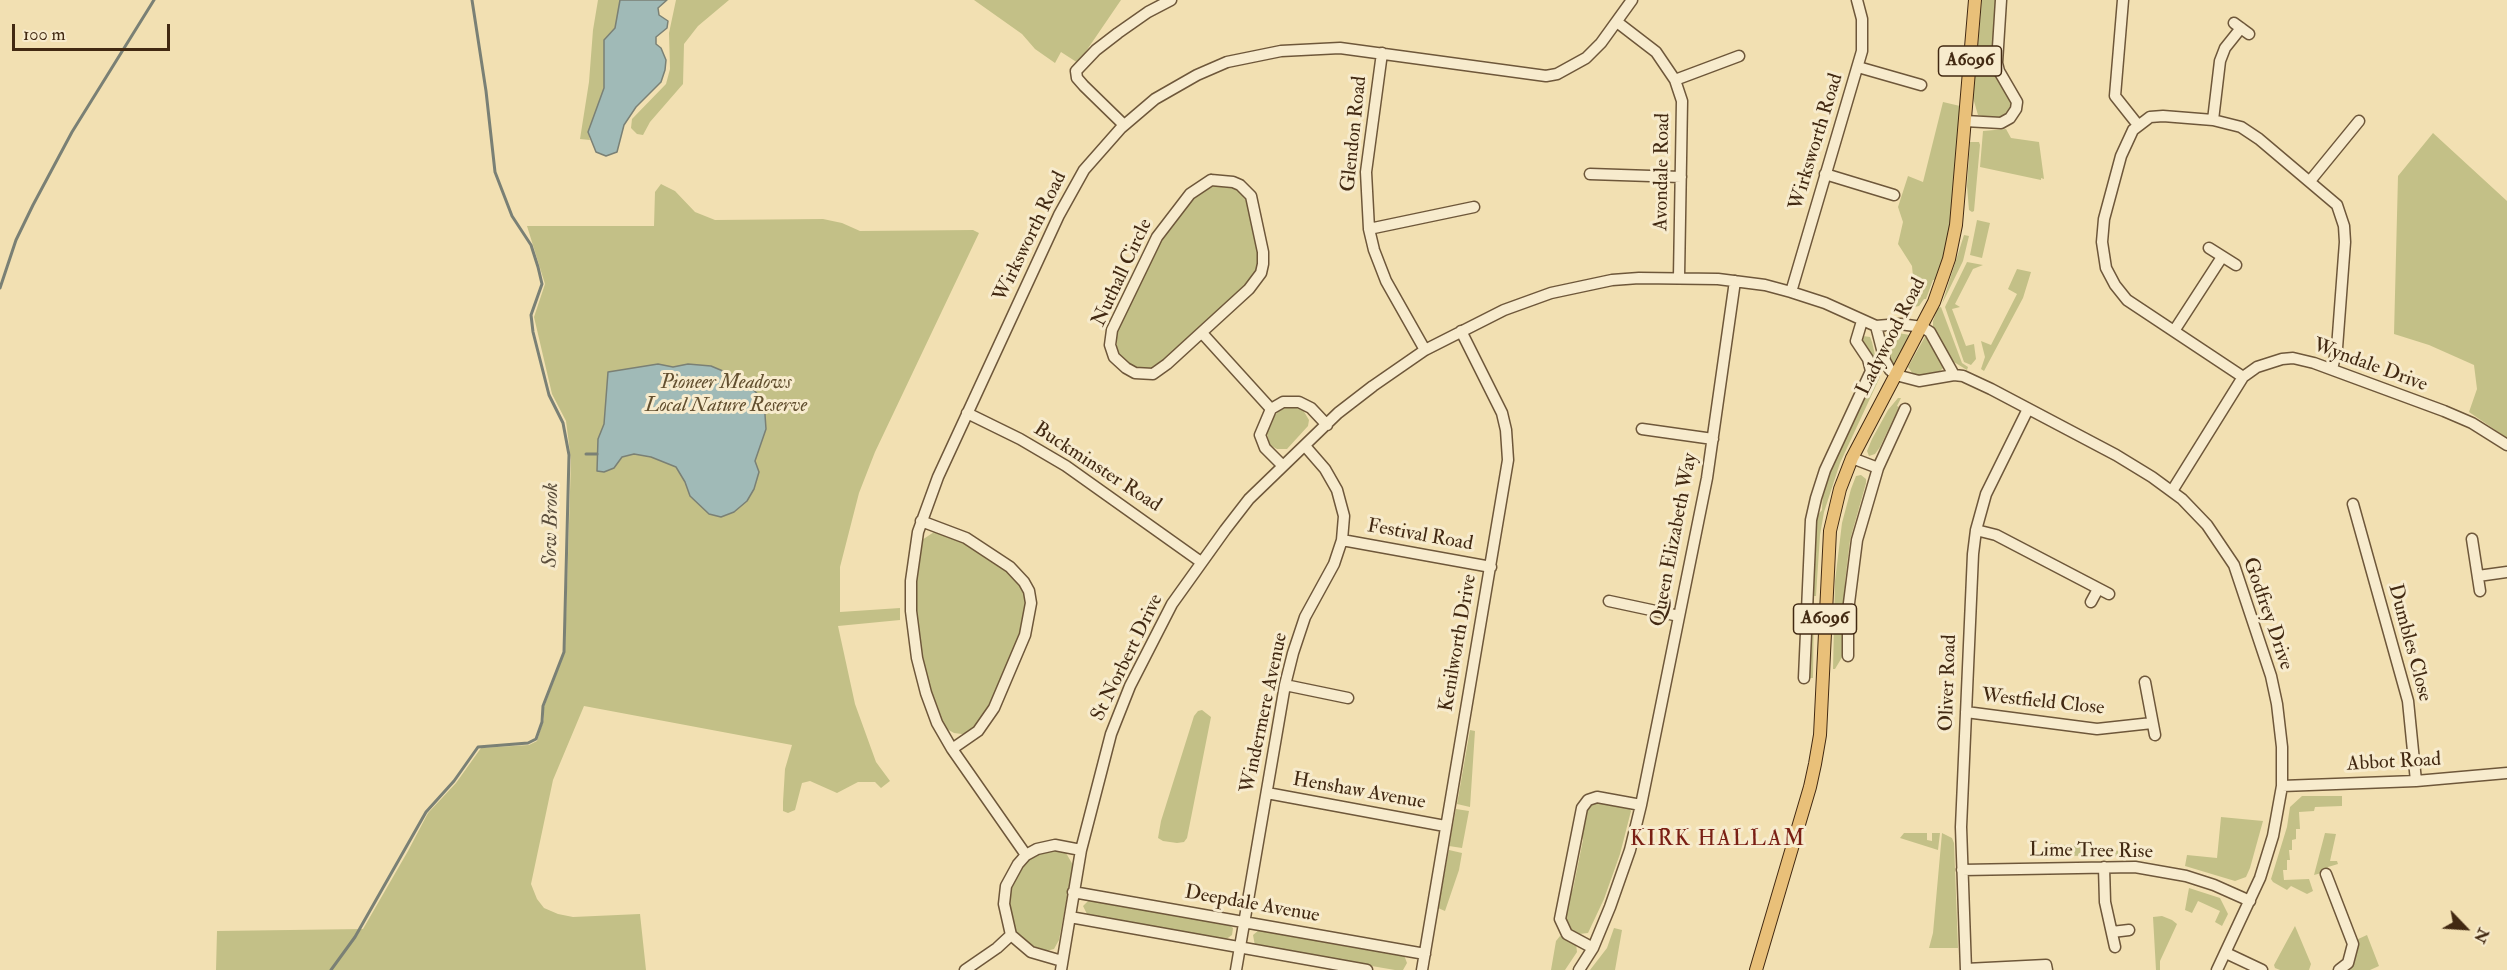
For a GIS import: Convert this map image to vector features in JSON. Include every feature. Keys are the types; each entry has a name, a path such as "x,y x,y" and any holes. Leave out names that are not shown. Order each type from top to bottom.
{"main road":[{"name":"Ladywood Road","path":"1756,970 1815,764 1820,735 1830,531 1840,489 1852,459 1922,327 1944,277 1953,242 1975,0"}],"street":[{"path":"1124,124 1084,86 1077,78 1076,71 1096,50 1118,33 1148,12 1171,0"},
{"name":"Wirksworth Road","path":"1026,855 952,749 937,723 926,693 912,631 911,581 921,521 1059,215 1084,170 1124,124 1155,99 1214,66 1246,57 1303,48 1340,48 1546,76 1557,74 1586,58 1601,43 1632,0"},
{"name":"Wirksworth Road","path":"1791,292 1862,51 1863,33 1857,0"},
{"path":"1965,122 2001,123 2010,118 2016,110 2017,102 1999,71 1996,55 2001,0"},
{"path":"2123,0 2115,96 2138,125"},
{"name":"Avondale Road","path":"1617,22 1656,52 1675,80 1683,112 1679,277"},
{"path":"2213,120 2220,61 2225,48 2242,29"},
{"name":"Glendon Road","path":"1382,52 1366,172 1369,229 1386,281 1425,350"},
{"path":"1675,80 1739,56"},
{"path":"1858,67 1921,85"},
{"path":"2172,491 2243,377 2136,307 2119,292 2110,278 2103,255 2102,231 2106,207 2125,146 2138,125 2151,117 2163,116 2234,124 2251,133 2337,205 2344,226 2339,326 2332,369"},
{"path":"2310,181 2359,121"},
{"path":"1590,174 1681,177"},
{"path":"1825,174 1894,195"},
{"name":"Nuthall Circle","path":"1211,180 1225,180 1240,185 1251,196 1263,264 1261,273 1249,289 1202,333 1160,370 1147,375 1126,369 1114,357 1110,345 1112,330 1149,251 1167,221 1200,186 1211,180"},
{"path":"1369,229 1474,207"},
{"path":"2209,248 2236,265"},
{"path":"2174,331 2222,257"},
{"name":"St Norbert Drive","path":"1062,966 1081,850 1111,734 1130,686 1172,604 1249,499 1327,424 1373,386 1425,350 1504,310 1551,294 1612,280 1679,277 1735,280 1791,292 1825,303 1876,326 1900,324 1922,327"},
{"name":"Queen Elizabeth Way","path":"1580,970 1593,948 1625,866 1641,804 1680,616 1713,439 1735,280"},
{"name":"Ladywood Road","path":"1801,670 1814,504 1825,470 1871,371 1868,360 1856,341 1862,321"},
{"path":"1876,326 1885,361 1896,375"},
{"path":"1922,327 1930,332 1954,375"},
{"name":"Kenilworth Drive","path":"1422,970 1508,460 1506,430 1502,413 1461,331"},
{"path":"1202,333 1271,409"},
{"name":"Wyndale Drive","path":"2243,377 2257,367 2282,359 2303,360 2461,418 2507,445"},
{"name":"Godfrey Drive","path":"1896,375 1918,381 1954,375 1963,376 2116,455 2172,491 2207,525 2234,565 2242,584 2277,704 2282,747 2282,786 2273,836 2260,878 2217,970"},
{"path":"1283,466 1265,448 1260,435 1271,409 1283,402 1299,402 1311,408 1327,424"},
{"name":"Oliver Road","path":"1966,970 1961,827 1976,530 1991,481 2028,409"},
{"name":"Buckminster Road","path":"968,413 1020,439 1066,466 1201,562"},
{"path":"1848,656 1853,643 1848,611 1857,540 1878,468 1905,418"},
{"path":"1642,429 1713,439"},
{"name":"Windermere Avenue","path":"1236,970 1285,685 1305,616 1334,564 1342,540 1344,516 1337,490 1325,469 1305,446"},
{"path":"1852,459 1878,468"},
{"name":"Dumbles Close","path":"2353,504 2408,701 2416,781"},
{"path":"2344,520 2356,516"},
{"path":"921,521 966,538 1010,567 1024,582 1029,591 1031,603 1025,635 994,708 978,730 952,749"},
{"path":"1976,530 1996,535 2109,594"},
{"name":"Festival Road","path":"1342,540 1491,567"},
{"path":"2472,540 2480,591"},
{"path":"2478,576 2507,572"},
{"path":"2091,602 2098,589"},
{"path":"1609,602 1680,616"},
{"path":"2145,681 2155,735"},
{"path":"1285,685 1348,698"},
{"name":"Westfield Close","path":"1966,712 2097,729 2152,723"},
{"name":"Abbot Road","path":"2282,786 2416,781 2507,772"},
{"name":"Henshaw Avenue","path":"1267,793 1445,826"},
{"path":"1593,948 1567,934 1560,920 1582,808 1588,800 1597,797 1641,804"},
{"path":"1062,966 1031,952 1011,935 1004,904 1006,886 1013,871 1026,855 1037,849 1055,845 1081,850"},
{"path":"2104,867 2105,902 2115,947"},
{"name":"Lime Tree Rise","path":"1962,870 2135,867 2186,876 2214,885 2250,901"},
{"path":"2326,874 2353,944 2351,956 2339,970"},
{"name":"Deepdale Avenue","path":"1073,892 1425,954"},
{"path":"1070,917 1366,970"},
{"path":"2112,932 2129,930"},
{"path":"965,970 997,948 1011,935"},
{"path":"2226,953 2262,970"},
{"path":"1966,970 2046,965 2047,970"}],"green space":[{"path":"598,0 620,0 620,7 615,28 604,40 604,88 588,132 590,140 580,139"},
{"path":"676,0 729,0 698,26 684,44 683,84 650,122 643,135 637,134 631,128 632,119 666,84 670,69 669,33"},
{"path":"974,0 1121,0 1078,63 1061,52 1055,63 1035,49 1022,34"},
{"path":"1982,0 1998,0 1995,74 2012,102 2011,112 2000,120 1978,115 1973,98"},
{"path":"1943,102 1960,106 1957,163 1948,236 1938,280 1933,280 1926,299 1919,306 1910,308 1915,299 1912,266 1898,244 1903,222 1898,207 1908,176 1923,182"},
{"path":"2006,129 2011,138 2039,142 2044,179 1980,167 1983,131"},
{"path":"2433,133 2507,201 2507,438 2469,412 2477,389 2474,365 2429,345 2394,334 2398,176"},
{"path":"1970,142 1979,142 1980,145 1974,211 1972,212 1969,210 1967,186"},
{"name":"Pioneer Meadows Local Nature Reserve","path":"661,184 675,191 695,212 715,220 823,219 842,223 860,231 973,230 979,233 875,452 859,493 840,567 840,612 900,608 900,620 838,626 855,704 876,762 890,781 881,788 875,782 858,782 837,793 810,781 802,783 795,810 788,813 783,811 783,802 785,769 792,745 584,706 553,780 531,884 537,899 544,908 558,914 573,917 640,914 646,970 216,970 217,931 363,929 428,813 456,783 481,748 529,745 537,741 544,719 544,707 565,651 571,460 566,421 552,394 534,317 545,284 527,226 654,226 655,192"},
{"path":"1212,184 1232,185 1247,199 1260,252 1258,270 1252,280 1177,353 1152,369 1134,368 1121,358 1117,351 1117,333 1160,241 1195,194"},
{"path":"1977,220 1990,223 1982,258 1970,255"},
{"path":"1964,235 1969,236 1963,261 1942,304"},
{"path":"1967,262 1983,265 1973,269 1955,304 1960,307 1952,309 1966,346 1974,344 1976,359 1971,365 1964,362 1945,307"},
{"path":"2017,269 2031,272 2023,298 1984,371 1981,369 1985,357 1981,341 1991,345 2017,294 2008,289"},
{"path":"1941,307 1962,363 1968,367 1967,370 1949,359 1933,328 1933,321 1938,308"},
{"path":"1892,332 1910,335 1892,367 1883,337"},
{"path":"1926,335 1944,367 1940,371 1920,376 1913,374 1908,367"},
{"path":"1863,336 1870,337 1880,377 1840,463 1824,512 1820,535 1816,596 1814,596 1813,678 1808,678 1815,524 1822,510 1823,490 1875,369 1874,362 1862,341"},
{"path":"1898,398 1901,398 1897,406 1899,407 1880,447 1875,454 1869,456 1867,451 1872,439 1888,410"},
{"path":"1291,406 1303,410 1309,420 1308,426 1287,449 1277,449 1270,445 1267,434 1268,422 1281,409"},
{"path":"1861,475 1866,479 1866,483 1850,540 1845,582 1844,654 1833,669 1835,581 1842,523 1856,476"},
{"path":"934,532 957,538 1011,574 1026,593 1025,625 990,710 976,726 962,734 947,729 942,722 926,678 918,641 915,594 922,540"},
{"path":"1202,710 1211,717 1187,838 1184,842 1177,843 1163,841 1158,838 1161,821 1194,716"},
{"path":"1470,730 1475,731 1470,807 1457,804"},
{"path":"2302,796 2342,796 2342,806 2315,807 2314,811 2299,812 2300,829 2296,829 2296,839 2292,840 2287,870 2283,870 2284,880 2309,879 2313,891 2307,894 2291,886 2287,890 2271,879 2287,827 2290,807"},
{"path":"1595,801 1628,806 1631,811 1620,854 1604,899 1588,933 1579,934 1569,929 1564,918 1568,896 1573,889 1587,807"},
{"path":"1456,809 1469,811 1462,848 1449,846"},
{"path":"2221,817 2263,821 2246,877 2235,881 2185,866 2187,855 2217,858"},
{"path":"1904,833 1927,833 1927,840 1932,841 1932,833 1940,833 1938,850 1900,838"},
{"path":"1942,833 1952,838 1954,843 1958,948 1929,948 1933,933"},
{"path":"2325,833 2336,834 2330,861 2337,861 2338,864 2328,867 2329,871 2314,875"},
{"path":"2048,843 2129,852 2129,857 2097,855 2047,857"},
{"path":"1058,849 1066,853 1073,865 1059,940 1054,949 1046,951 1026,943 1017,934 1007,902 1014,876 1029,859 1039,853"},
{"path":"1449,850 1462,853 1459,870 1445,911 1438,908"},
{"path":"2189,888 2220,898 2228,914 2222,926 2215,922 2220,911 2198,901 2192,913 2185,910"},
{"path":"1090,899 1228,924 1233,928 1232,935 1225,940 1088,916 1083,906"},
{"path":"2162,916 2177,924 2160,961 2160,970 2156,970 2153,917"},
{"path":"2295,926 2311,964 2309,970 2275,968 2274,965"},
{"path":"1614,928 1622,930 1615,970 1590,970 1607,948"},
{"path":"1259,930 1404,955 1407,963 1403,970 1395,970 1255,946 1253,935"},
{"path":"2367,935 2379,966 2370,970 2348,970 2356,955 2356,940"},
{"path":"1560,936 1576,944 1577,952 1565,970 1551,970 1556,941"}],"water":[{"path":"620,0 667,0 658,8 659,15 668,21 667,28 656,37 656,44 661,48 666,60 661,82 636,107 624,125 617,152 606,156 596,152 588,132 604,88 604,40 615,28"},
{"path":"658,364 673,367 688,364 711,366 742,379 764,400 766,429 755,461 759,472 754,489 747,501 734,512 721,517 709,514 690,496 676,467 651,457 634,454 622,457 614,468 604,472 597,471 598,439 604,424 608,372"}],"waterway":[{"path":"0,288 16,240 72,132 154,0"},
{"name":"Sow Brook","path":"331,970 355,937 426,812 454,781 478,747 528,743 536,739 542,722 543,706 564,652 569,455 563,423 549,395 533,332 531,315 542,284 538,267 531,245 512,216 495,172 486,91 472,0"},
{"path":"586,454 597,454"}],"district":[{"name":"KIRK HALLAM","path":"1718,840"}]}
